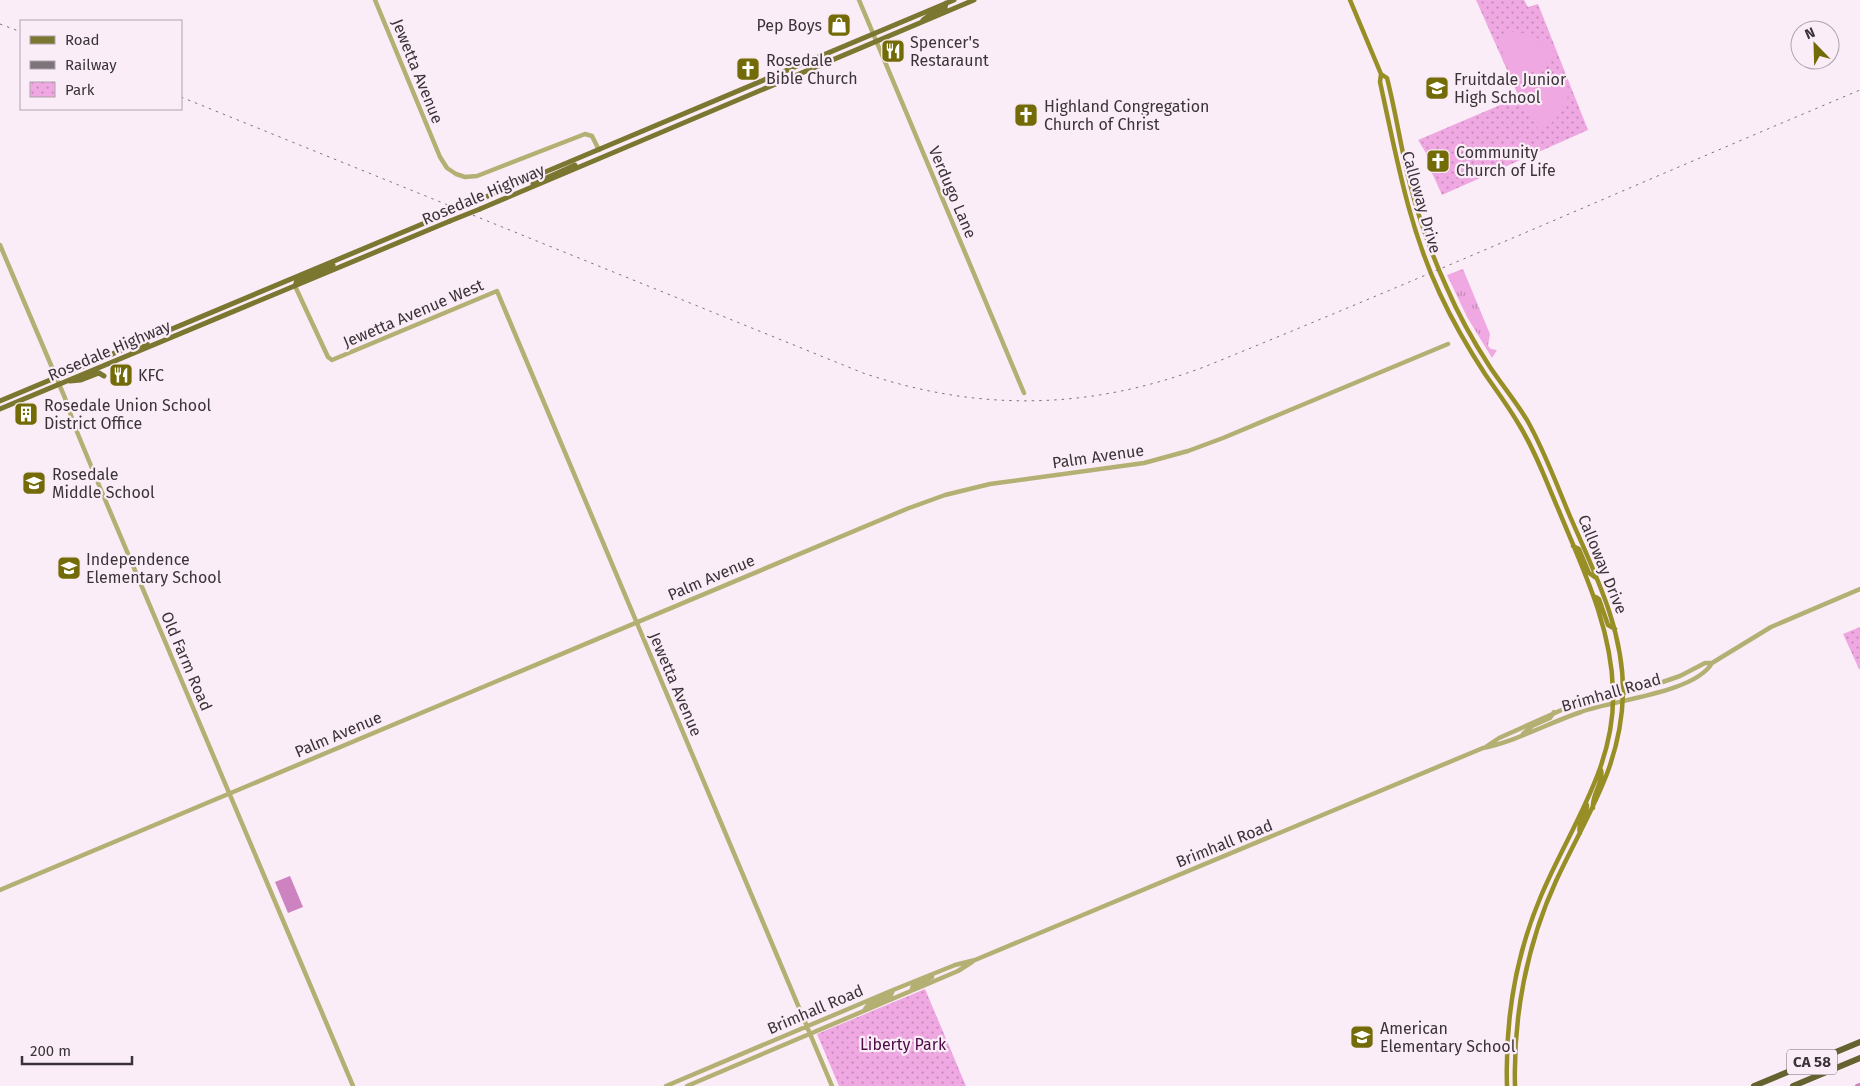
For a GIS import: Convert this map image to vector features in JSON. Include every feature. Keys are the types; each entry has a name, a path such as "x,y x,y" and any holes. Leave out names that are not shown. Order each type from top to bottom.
{"highway":[{"name":"CA 58","path":"1754,1086 1860,1042"},
{"name":"CA 58","path":"1792,1086 1860,1058"},
{"path":"1748,1086 1764,1082"}],"main road":[{"name":"Rosedale Highway","path":"0,400 954,0"},
{"name":"Rosedale Highway","path":"0,409 526,190 919,23 964,2 974,0"},
{"name":"Calloway Drive","path":"1350,0 1381,74 1380,82 1402,189 1425,260 1458,329 1526,436 1594,596 1606,635 1611,661 1614,695 1609,736 1601,769 1587,804 1546,884 1522,950 1513,987 1508,1028 1507,1086"},
{"path":"919,23 927,16 945,8 946,3"},
{"name":"Calloway Drive","path":"1381,74 1387,78 1410,185 1424,234 1438,270 1478,347 1534,432 1598,579 1615,629 1620,655 1623,693 1619,730 1612,760 1593,808 1550,895 1530,955 1520,1001 1516,1033 1515,1086"},
{"path":"738,99 741,94 768,79"},
{"path":"685,122 695,114 729,99 734,93"},
{"path":"602,157 606,150 647,130"},
{"path":"526,190 539,180 594,157 599,150"},
{"path":"295,286 299,279 360,254 376,243"},
{"path":"243,307 252,300 288,286 291,278"},
{"path":"131,354 135,349 173,332 183,324"},
{"path":"68,381 81,380 98,373 104,376"},
{"path":"1573,546 1579,549 1589,573 1598,579"},
{"path":"1594,596 1600,599 1608,625 1615,629"},
{"path":"1593,808 1592,801 1602,776 1601,769"},
{"path":"1580,833 1579,827 1587,811 1587,804"}],"street":[{"name":"Jewetta Avenue","path":"375,0 437,152 451,171 472,177 484,174 583,134 592,136 599,150"},
{"name":"Verdugo Lane","path":"859,0 1024,393"},
{"name":"Old Farm Road","path":"0,245 56,377 78,436 353,1086"},
{"name":"Jewetta Avenue West","path":"295,286 328,357 332,360 497,291"},
{"name":"Jewetta Avenue","path":"497,291 832,1086"},
{"name":"Palm Avenue","path":"0,890 931,500 997,483 1129,466 1173,456 1224,438 1448,344"},
{"name":"Brimhall Road","path":"666,1086 893,990 955,965 975,960 1484,748 1503,744 1582,711 1650,695 1678,686 1708,670 1712,663 1771,627 1860,589"},
{"name":"Brimhall Road","path":"1484,748 1499,738 1554,712 1665,682 1705,663 1712,663"},
{"path":"1520,737 1532,726 1550,718 1554,712"},
{"name":"Brimhall Road","path":"687,1086 958,971 975,960"},
{"path":"911,991 913,986 935,976 939,971"},
{"path":"862,1011 868,1005 891,995 893,990"}],"green space":[{"path":"1476,0 1524,0 1528,7 1538,4 1588,130 1442,195 1428,164 1426,153 1418,140 1519,97"},
{"path":"1509,32 1524,33 1543,41 1557,58 1516,80 1511,77 1504,59 1499,37"},
{"path":"1562,71 1568,89 1567,101 1558,116 1539,131 1516,90 1518,85 1537,77"},
{"path":"1463,269 1490,334 1488,346 1491,349 1497,350 1492,358 1467,317 1447,275"},
{"path":"1860,627 1860,669 1859,669 1843,634"},
{"name":"Liberty Park","path":"925,989 966,1086 839,1086 817,1034"}],"shaded area":[{"path":"290,876 303,907 288,913 275,882"}],"railway":[{"path":"0,24 20,32"},
{"path":"182,97 863,373 906,386 949,395 992,400 1034,401 1119,392 1204,367 1450,265 1860,90"}],"place":[{"name":"Pep Boys","path":"839,25"},
{"name":"Spencer's Restaraunt","path":"893,51"},
{"name":"Rosedale Bible Church","path":"748,69"},
{"name":"Fruitdale Junior High School","path":"1437,88"},
{"name":"Highland Congregation Church of Christ","path":"1026,115"},
{"name":"Community Church of Life","path":"1438,161"},
{"name":"KFC","path":"121,375"},
{"name":"Rosedale Union School District Office","path":"26,414"},
{"name":"Rosedale Middle School","path":"34,483"},
{"name":"Independence Elementary School","path":"69,568"},
{"name":"American Elementary School","path":"1362,1037"}]}
